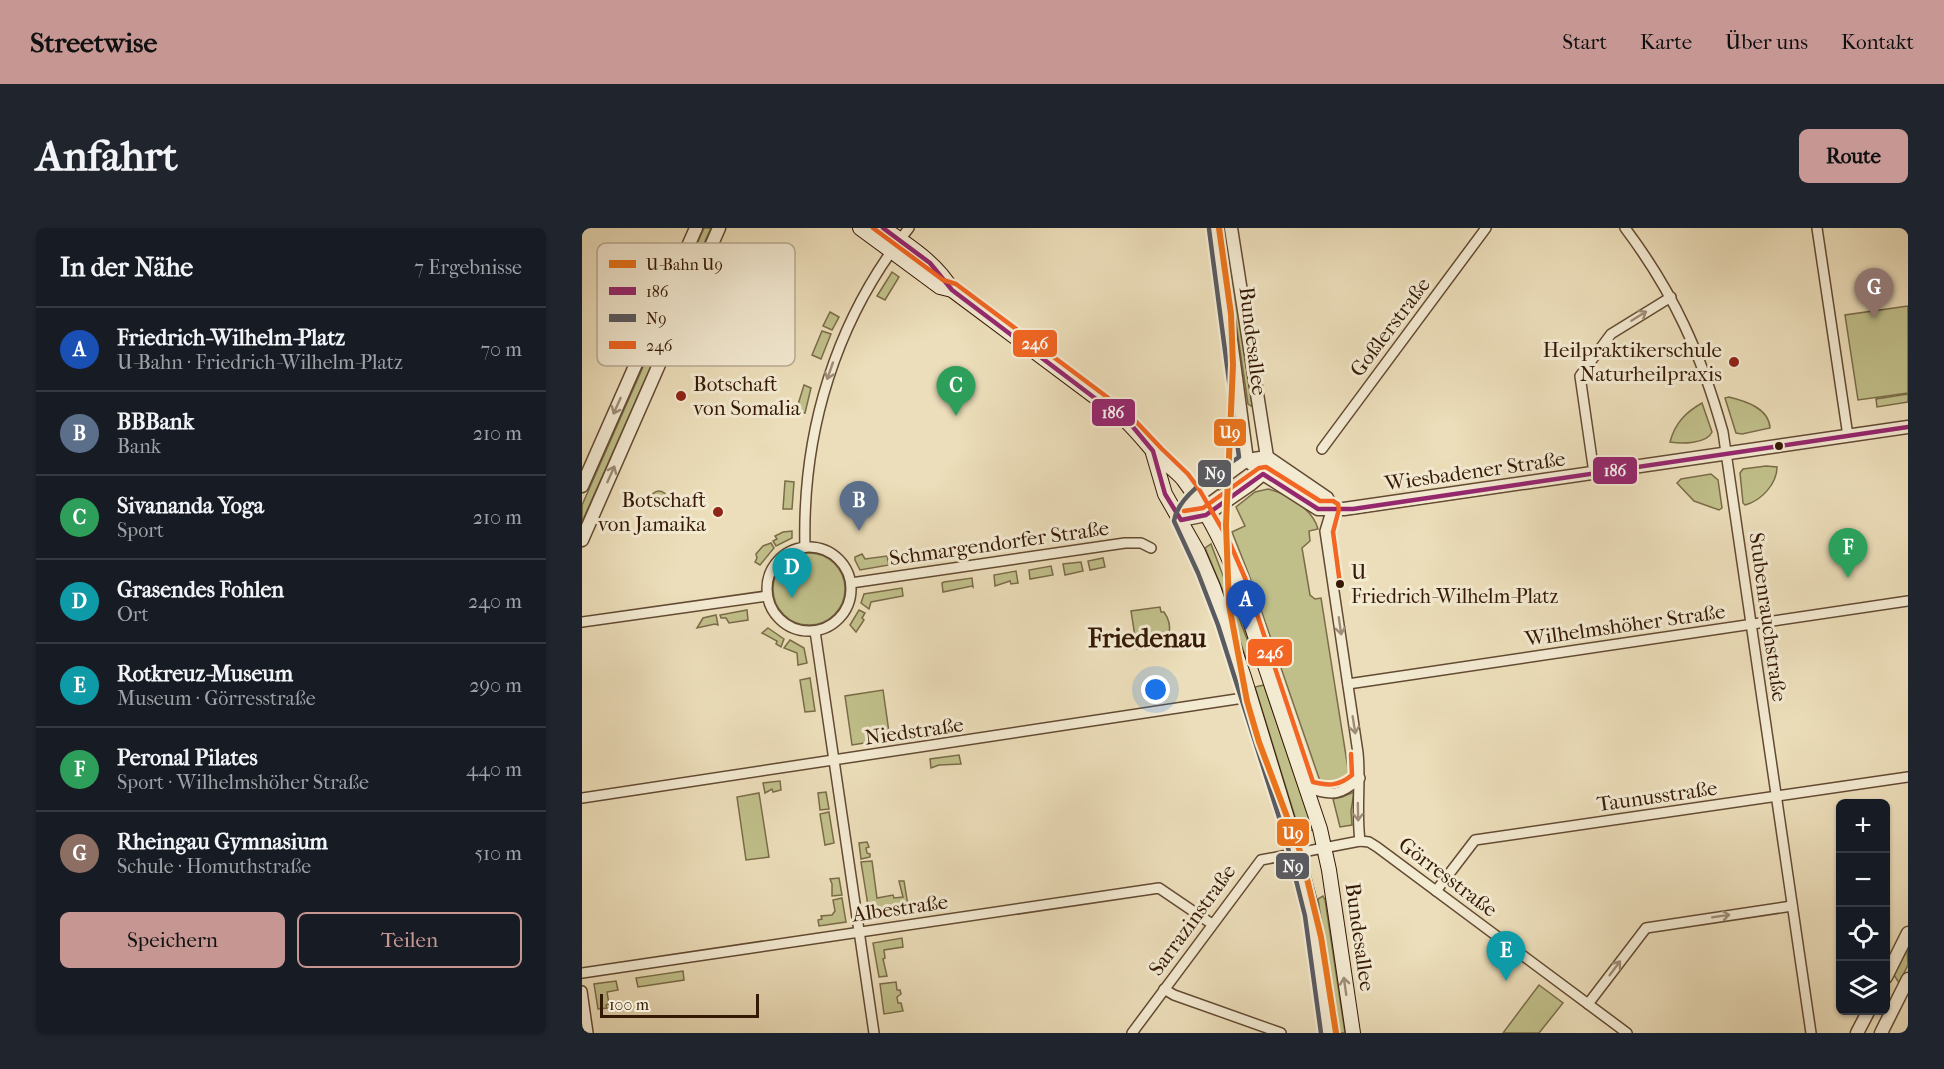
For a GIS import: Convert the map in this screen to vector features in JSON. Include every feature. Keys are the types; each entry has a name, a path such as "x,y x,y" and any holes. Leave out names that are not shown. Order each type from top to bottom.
{"main road":[{"path":"860,228 891,251"},
{"path":"883,228 891,251"},
{"name":"Bundesallee","path":"891,251 940,287 952,290 1122,417 1180,476 1206,515 1221,542 1245,599 1248,615 1317,815 1332,889 1353,1033"},
{"name":"Bundesallee","path":"1153,451 1165,494 1198,552 1213,587 1250,697 1297,851 1308,893 1329,1033"},
{"path":"1308,893 1332,889"}],"street":[{"path":"689,243 696,228"},
{"path":"712,243 719,228"},
{"path":"804,547 807,469 816,416 823,391 856,308 891,251 909,228"},
{"name":"Bundesallee","path":"1216,228 1247,460"},
{"name":"Bundesallee","path":"1231,228 1267,457"},
{"name":"Goßlerstraße","path":"1322,448 1486,228"},
{"name":"Stubenrauchstraße","path":"1625,228 1671,297 1691,337 1723,432 1811,1033"},
{"path":"1817,228 1848,436"},
{"path":"1594,473 1580,376 1611,334 1671,297"},
{"path":"582,486 635,366"},
{"path":"582,540 659,366"},
{"name":"Wiesbadener Straße","path":"1247,460 1263,474 1318,509 1353,509 1908,427"},
{"path":"1181,520 1206,515 1263,474 1267,457"},
{"path":"1181,520 1195,498 1247,460 1267,457 1327,498 1332,508 1326,531 1360,778 1357,805 1360,841"},
{"name":"Schmargendorfer Straße","path":"851,584 1125,543 1141,543 1151,548"},
{"path":"804,547 817,548 832,554 844,565 851,584 850,596 844,612 832,624 814,631 798,630 784,623 773,612 767,596 768,576 777,561 792,550 804,547"},
{"path":"582,621 767,596"},
{"name":"Wilhelmshöher Straße","path":"1348,684 1908,601"},
{"path":"814,631 874,1033"},
{"name":"Niedstraße","path":"582,798 1250,697"},
{"name":"Taunusstraße","path":"1437,891 1475,840 1908,777"},
{"path":"1307,788 1327,794 1340,793 1360,778"},
{"name":"Sarrazinstraße","path":"1132,1033 1261,860 1297,851 1360,841"},
{"name":"Görresstraße","path":"1360,841 1369,842 1377,847 1627,1033"},
{"name":"Albestraße","path":"582,973 1159,888 1212,924"},
{"path":"1588,1004 1646,928 1792,906"},
{"path":"1890,970 1908,933"},
{"path":"1881,1033 1908,979"},
{"path":"1164,989 1174,995 1281,1033"},
{"path":"582,991 588,1033"},
{"path":"1857,1033 1867,1015"}],"shaded area":[{"path":"704,228 711,228 704,243 697,243"},
{"path":"1222,228 1226,228 1251,406 1248,404"},
{"path":"892,272 899,277 885,300 877,296"},
{"path":"1908,306 1908,393 1858,400 1845,315"},
{"path":"830,312 839,317 832,330 823,326"},
{"path":"822,331 831,334 821,359 812,355"},
{"path":"643,366 651,366 582,522 582,505"},
{"path":"804,385 811,388 805,413 796,411"},
{"path":"1908,394 1908,402 1877,407 1876,399"},
{"path":"1725,398 1749,403 1761,410 1769,421 1770,428 1742,434 1736,433"},
{"path":"1702,403 1712,432 1709,436 1693,442 1670,442 1682,419"},
{"path":"1777,467 1774,480 1762,496 1745,505 1740,473 1743,469"},
{"path":"1248,472 1250,474 1222,496 1219,491"},
{"path":"1711,474 1718,480 1722,508 1719,510 1694,501 1677,483 1681,479"},
{"path":"785,481 794,482 792,509 783,509"},
{"path":"1268,489 1298,503 1311,515 1318,529 1309,531 1310,541 1302,548 1310,595 1315,599 1321,598 1349,775 1348,782 1337,788 1326,787 1320,781 1232,532 1245,526 1236,507 1255,492"},
{"path":"659,491 665,493 667,499 665,505 659,507 653,505 651,499 653,493"},
{"path":"792,531 792,538 776,546 773,541 777,539 775,536"},
{"path":"771,543 774,548 760,565 755,562 756,554 763,546"},
{"path":"1211,544 1255,660 1247,662 1228,603 1205,548"},
{"path":"809,553 829,559 839,569 845,589 839,609 829,619 809,625 789,619 779,609 773,589 779,569 789,559"},
{"path":"862,554 865,559 887,556 889,565 860,570 855,557"},
{"path":"1103,558 1105,567 1090,570 1088,561"},
{"path":"1081,562 1083,571 1065,575 1063,564"},
{"path":"1051,566 1053,575 1030,579 1029,570"},
{"path":"1016,571 1018,583 1011,584 1010,581 995,586 994,575"},
{"path":"972,578 973,587 943,592 942,583 944,582"},
{"path":"902,588 903,596 871,602 869,609 861,603 864,594"},
{"path":"1160,607 1168,620 1169,634 1155,638 1156,647 1137,649 1131,611"},
{"path":"747,610 748,620 729,623 720,615"},
{"path":"859,610 865,613 862,618 864,620 856,632 850,625"},
{"path":"716,615 718,625 697,628 703,618"},
{"path":"768,628 784,639 781,647 776,644 777,641 762,633"},
{"path":"790,640 804,648 807,663 798,665 797,653 784,648"},
{"path":"810,678 815,711 805,712 800,680"},
{"path":"1264,685 1313,830 1300,833 1255,687"},
{"path":"883,690 890,739 852,745 845,696"},
{"path":"959,755 961,764 939,765 931,768 930,759"},
{"path":"780,781 781,790 773,792 772,789 765,793 763,783"},
{"path":"826,792 829,809 820,810 818,793"},
{"path":"1354,792 1351,811 1352,825 1340,827 1333,799"},
{"path":"759,793 769,857 746,860 737,797"},
{"path":"829,812 834,843 825,845 820,814"},
{"path":"867,842 869,847 866,848 867,853 870,857 861,859 859,843"},
{"path":"872,861 877,898 893,895 894,898 903,897 899,881 904,881 909,912 870,918 861,862"},
{"path":"839,878 842,895 832,896 830,879"},
{"path":"1323,896 1345,1033 1338,1033 1318,899"},
{"path":"842,898 846,922 819,926 818,920 822,919 821,916 832,915 835,911 833,900"},
{"path":"902,938 903,947 884,950 885,958 883,959 887,976 879,977 873,943"},
{"path":"1907,949 1908,965 1899,983 1894,975"},
{"path":"683,971 684,980 638,987 636,978"},
{"path":"616,981 618,990 607,992 609,1004 606,1005 607,1008 598,1009 594,984"},
{"path":"896,982 897,990 900,990 901,994 897,997 898,1003 901,1003 903,1011 884,1014 880,984"},
{"path":"1539,985 1563,1003 1539,1033 1503,1033"}],"metro line":[{"name":"U9","path":"1219,228 1231,314 1233,365 1226,525 1229,605 1247,701 1259,742 1301,854 1321,937 1336,1033"}],"transit line":[{"name":"246","path":"873,228 943,280 956,284 1127,412 1188,474 1229,541 1245,578 1313,782 1334,784 1347,779 1352,775 1351,754"},
{"name":"186","path":"883,228 930,263 952,290 1133,427 1153,451 1165,494 1181,520 1206,515 1263,474 1318,509 1353,509 1908,427"},
{"name":"N9","path":"1209,229 1239,457 1200,484 1183,502 1174,521 1198,573 1218,625 1285,836 1305,916 1321,1033"},
{"name":"246","path":"1184,511 1203,508 1259,468 1266,467 1320,501 1333,501 1338,504 1339,509 1333,532 1340,584"}],"place":[{"name":"Rheingau Gymnasium","path":"1874,318"},
{"name":"Heilpraktikerschule Naturheilpraxis","path":"1734,362"},
{"name":"Botschaft von Somalia","path":"681,396"},
{"name":"Sivananda Yoga","path":"956,416"},
{"name":"Botschaft von Jamaika","path":"718,512"},
{"name":"BBBank","path":"859,531"},
{"name":"Peronal Pilates","path":"1848,578"},
{"name":"U Friedrich-Wilhelm-Platz","path":"1340,584"},
{"name":"Grasendes Fohlen","path":"792,598"},
{"name":"Friedrich-Wilhelm-Platz","path":"1246,630"},
{"name":"Rotkreuz-Museum","path":"1506,981"}],"district":[{"name":"Friedenau","path":"1147,638"}]}
